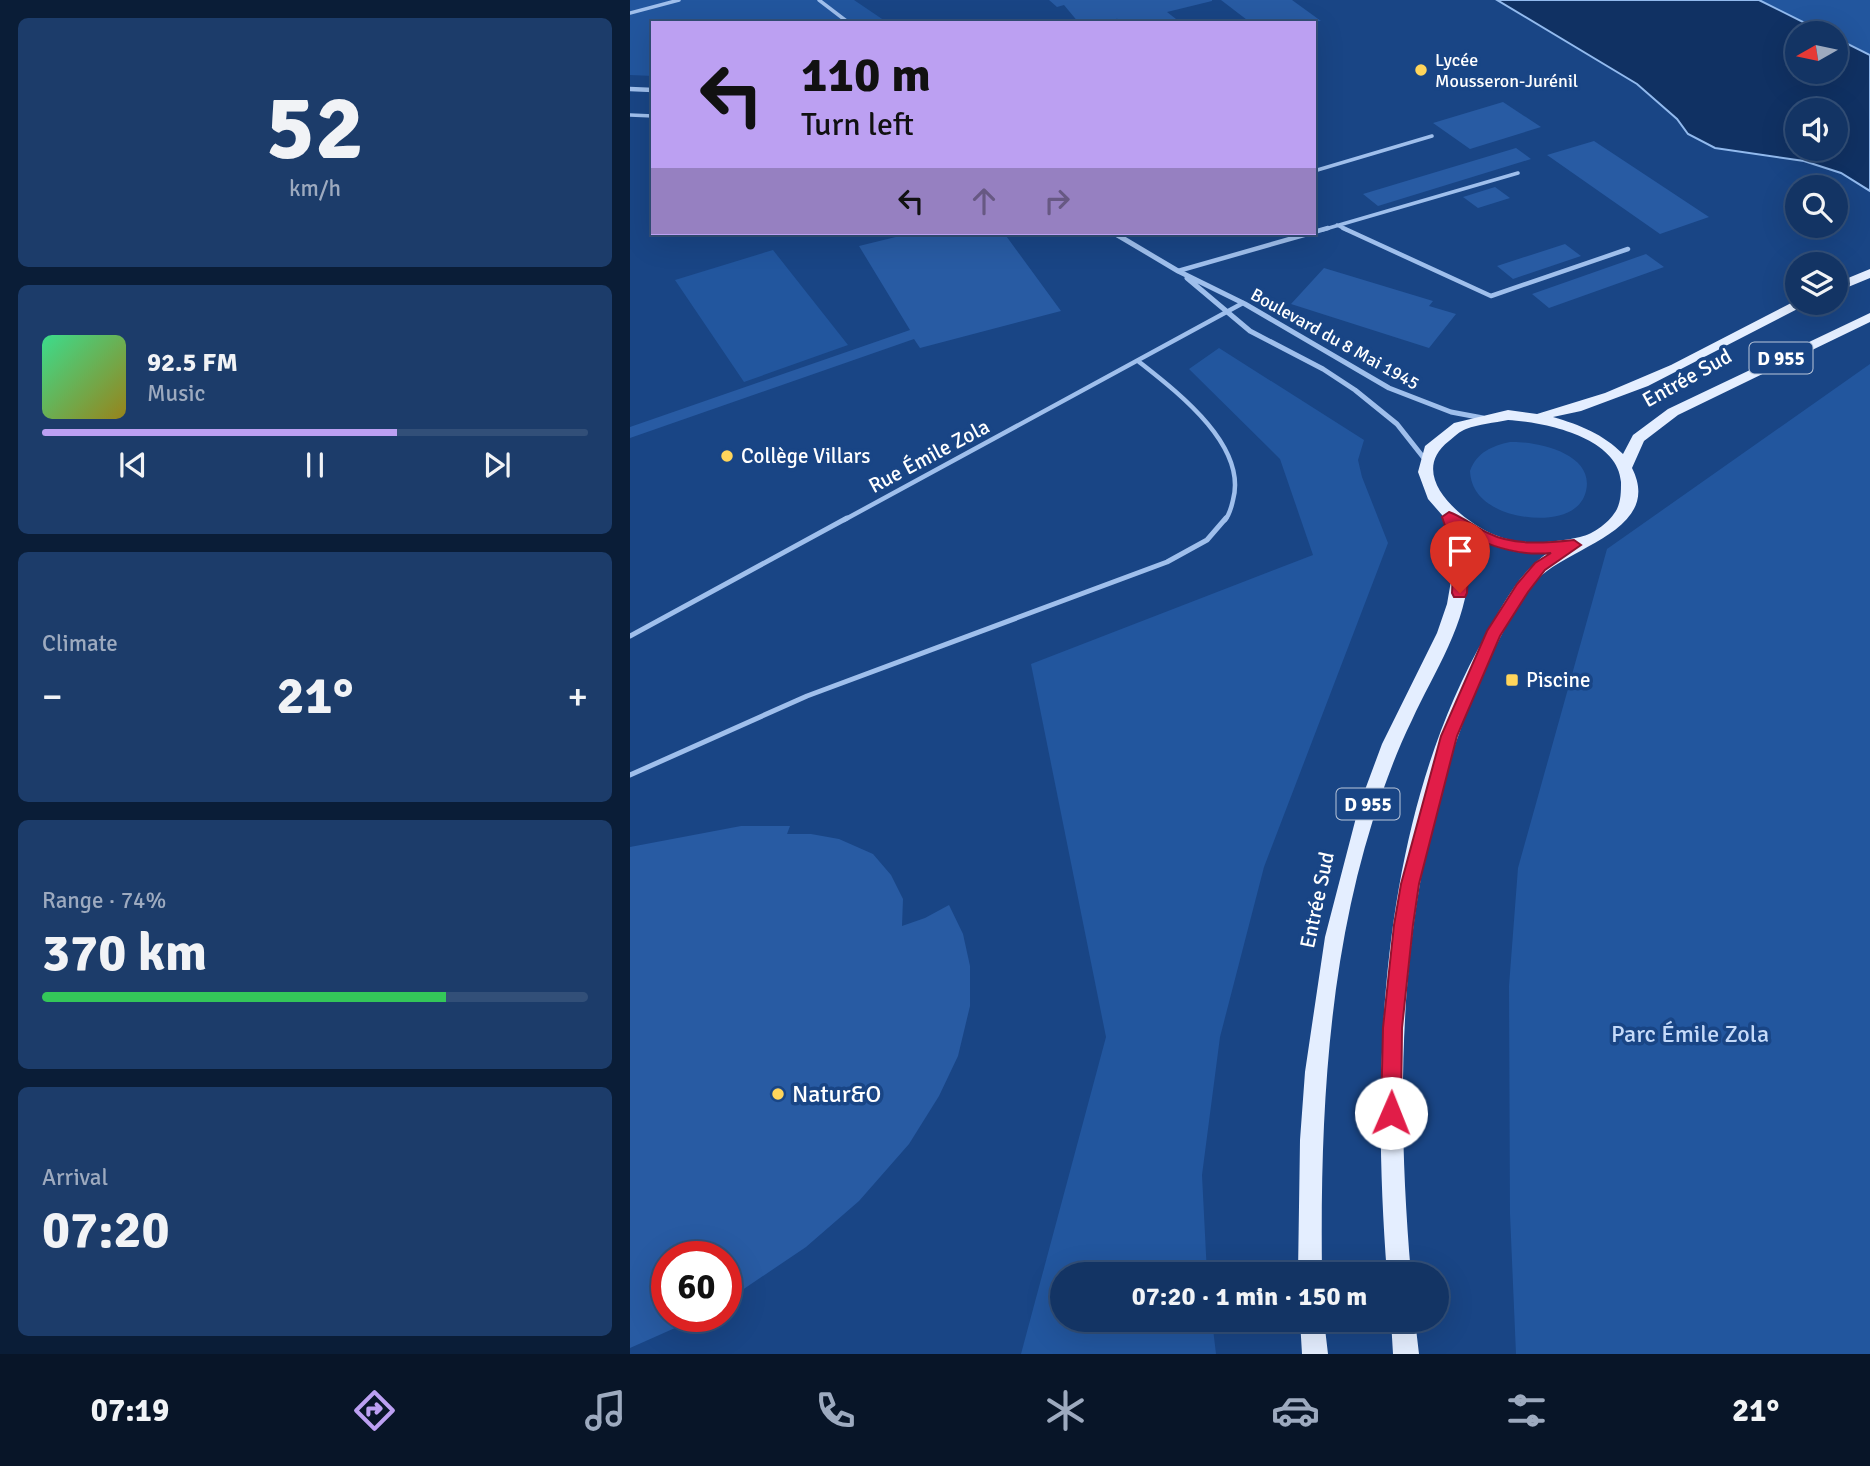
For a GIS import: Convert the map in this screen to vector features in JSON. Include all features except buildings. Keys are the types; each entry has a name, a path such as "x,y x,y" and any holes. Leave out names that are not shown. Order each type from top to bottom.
{"main road":[{"path":"1848,283 1870,273"},
{"name":"Entrée Sud","path":"1535,417 1581,406 1638,384 1785,311"},
{"name":"Entrée Sud","path":"1624,469 1638,438 1673,412 1870,317"},
{"path":"1508,415 1535,417 1563,423 1589,435 1610,450 1624,469 1630,489 1625,510 1619,519 1600,535 1574,545 1545,548 1514,546 1485,538 1449,517 1429,490 1425,471 1427,462 1435,446 1450,432 1483,418 1508,415"},
{"name":"Entrée Sud","path":"1310,1262 1314,1108 1344,886 1370,800 1393,741 1456,607 1462,576 1461,552 1449,517"},
{"name":"D 955","path":"1398,1262 1391,1155 1392,1028 1398,961 1413,872 1449,736 1492,635 1533,574 1574,545"},
{"path":"1313,1332 1315,1354"},
{"path":"1404,1332 1406,1354"}],"street":[{"path":"630,89 651,90"},
{"name":"Boulevard du 8 Mai 1945","path":"1117,235 1408,397 1440,410 1483,418"},
{"name":"Boulevard du 8 Mai 1945","path":"1178,271 1264,340 1323,369 1355,390 1397,424 1427,462"}],"lane":[{"path":"630,13 679,0"},
{"path":"819,0 846,21"},
{"path":"630,115 651,117"},
{"path":"1316,170 1432,136"},
{"path":"1316,231 1518,173"},
{"path":"1337,225 1491,296 1628,249"},
{"path":"1178,271 1303,235"},
{"name":"Rue Émile Zola","path":"630,636 1243,303"},
{"path":"630,775 807,696 1167,562 1202,543 1228,518 1236,502 1235,473 1230,456 1211,426 1191,403 1138,361"}],"green space":[{"path":"630,0 854,0 885,21 651,21 651,76 630,75"},
{"path":"1759,0 1870,0 1870,55 1848,44 1848,21 1801,21"},
{"path":"773,250 848,345 744,382 675,280"},
{"path":"1219,348 1364,440 1358,460 1388,543 1264,867 1220,1037 1202,1175 1206,1262 1050,1262 1050,1332 1213,1332 1216,1354 1021,1354 1106,1037 1031,664 1313,555 1280,459 1189,369"},
{"name":"Parc Émile Zola","path":"1870,364 1870,1354 1516,1354 1510,1214 1509,986 1518,868 1607,549"},
{"path":"1510,442 1548,447 1573,459 1582,467 1586,478 1586,491 1581,502 1560,515 1533,518 1506,512 1486,501 1475,489 1470,471 1486,451"}],"shaded area":[{"path":"1497,0 1759,0 1801,21 1785,21 1785,84 1848,84 1848,44 1870,55 1870,191 1848,175 1804,161 1848,161 1848,98 1785,98 1785,158 1715,148 1688,134 1677,119 1637,84"}],"place":[{"name":"Lycée Mousseron-Jurénil","path":"1421,70"},
{"name":"Collège Villars","path":"727,456"},
{"name":"Piscine","path":"1512,680"},
{"name":"Natur&O","path":"778,1094"}],"route":[{"path":"1391,1113 1392,1028 1410,884 1449,736 1492,635 1522,588 1540,567 1574,545 1530,548 1499,543 1472,532 1449,517 1461,552 1460,593"}]}
